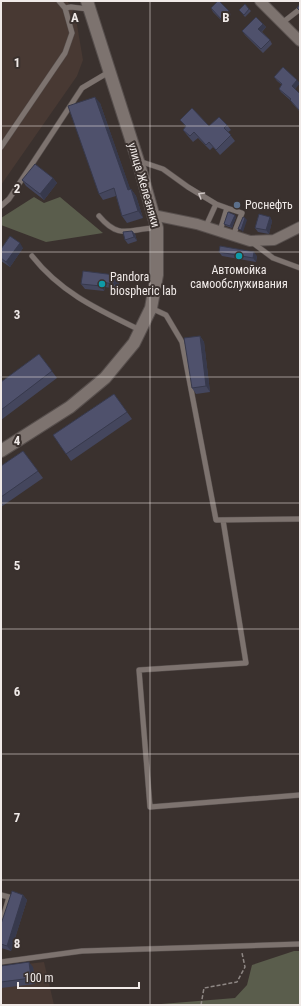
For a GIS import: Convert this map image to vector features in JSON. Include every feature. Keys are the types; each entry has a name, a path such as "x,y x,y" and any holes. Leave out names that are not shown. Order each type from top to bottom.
{"street":[{"path":"260,1 300,41"},
{"name":"улица Железняки","path":"1,451 70,407 105,378 134,343 151,308 157,275 157,228 138,161 88,5"},
{"path":"153,215 175,218 206,226 250,241 274,240 300,227"}],"lane":[{"path":"1,147 65,53 72,33 65,8 59,1"},
{"path":"65,8 71,6 88,5"},
{"path":"282,23 300,9"},
{"path":"1,206 9,199 82,88 109,72"},
{"path":"138,161 163,169 216,204 242,213 233,236"},
{"path":"206,226 216,204"},
{"path":"220,231 227,208"},
{"path":"100,216 108,227 123,233 146,228 157,228"},
{"path":"250,241 273,258 300,268"},
{"path":"32,256 41,268 65,290 113,317 141,330"},
{"path":"151,308 166,316 182,342 216,520 300,519"},
{"path":"224,520 246,663 139,670 150,807 300,795"},
{"path":"1,895 9,897 1,925"},
{"path":"1,962 82,951 240,944 300,944"}],"path":[{"path":"201,1005 204,988 237,982 246,967 240,944"}],"shaded area":[{"path":"1,1 67,1 75,13 83,60 77,76 1,185"},
{"path":"44,962 54,1005 1,1005 1,967"}],"green space":[{"path":"34,197 44,203 60,197 103,233 46,242 1,225 1,218"},
{"path":"294,951 300,951 300,1005 149,1005 235,998 247,985 252,965"}],"building":[{"path":"218,1 229,11 221,19 211,8"},
{"path":"245,4 249,9 244,15 239,10"},
{"path":"300,4 300,11 297,8"},
{"path":"256,17 263,24 258,29 270,40 261,49 242,31"},
{"path":"283,67 297,80 292,86 300,94 299,110 290,100 291,99 279,89 282,84 274,77"},
{"path":"95,97 128,190 131,189 138,211 122,216 114,188 99,194 68,106"},
{"path":"192,108 209,126 219,117 227,125 224,128 231,135 216,150 209,142 206,145 194,132 190,136 183,130 186,126 180,120"},
{"path":"35,164 53,178 40,194 22,180"},
{"path":"228,212 235,215 230,226 224,224"},
{"path":"259,214 270,217 266,230 255,228"},
{"path":"243,217 245,218 241,230 238,229"},
{"path":"132,231 134,237 125,240 123,232"},
{"path":"10,236 20,243 6,262 1,258 1,249"},
{"path":"220,246 254,252 253,258 219,252"},
{"path":"83,271 115,275 114,284 101,282 101,286 81,284"},
{"path":"200,336 206,386 192,388 184,338"},
{"path":"39,354 52,371 1,410 1,382"},
{"path":"114,394 127,412 66,454 53,435"},
{"path":"23,451 38,471 1,497 1,466"},
{"path":"12,891 23,895 7,946 1,944 1,924"},
{"path":"29,962 31,978 1,982 1,966"}],"place":[{"name":"Роснефть","path":"237,205"},
{"name":"Автомойка самообслуживания","path":"239,256"},
{"name":"Pandora biospheric lab","path":"102,284"}]}
